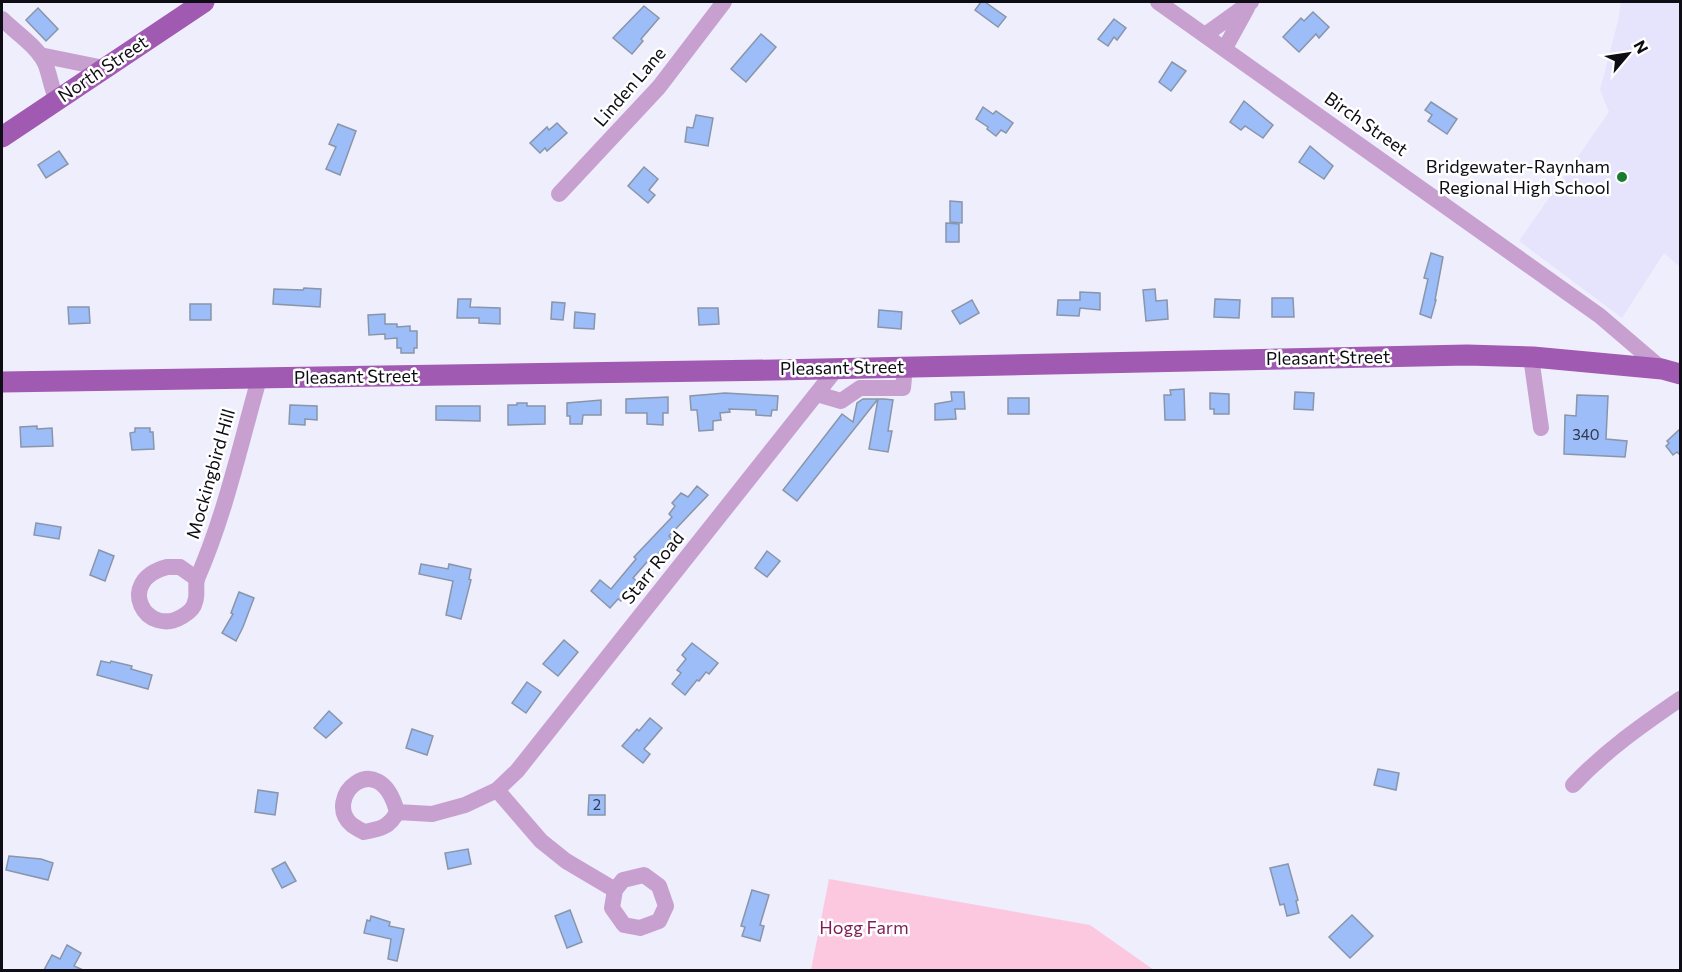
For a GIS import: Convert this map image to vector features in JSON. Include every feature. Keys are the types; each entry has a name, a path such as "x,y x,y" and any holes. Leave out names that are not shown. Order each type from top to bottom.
{"main road":[{"name":"North Street","path":"2,137 204,2"},
{"name":"Pleasant Street","path":"2,382 1467,355 1531,357 1674,369"}],"street":[{"name":"Linden Lane","path":"560,194 659,87 724,2"},
{"name":"Birch Street","path":"1158,2 1674,369"},
{"path":"1206,35 1250,3"},
{"path":"1225,48 1250,3"},
{"path":"2,19 45,63 57,100"},
{"path":"39,55 104,68"},
{"path":"1531,357 1541,428"},
{"path":"817,394 841,401 860,388 903,388 905,367"},
{"name":"Starr Road","path":"397,812 432,814 465,805 497,790 517,771 837,368"},
{"name":"Mockingbird Hill","path":"197,579 222,513 258,379"},
{"path":"1573,785 1607,751 1680,699"},
{"path":"497,790 541,841 566,861 615,890"}],"shaded area":[{"name":"Bridgewater-Raynham Regional High School","path":"1621,2 1680,2 1680,267 1664,253 1622,318 1519,241 1609,112 1600,90"}],"green space":[{"name":"Hogg Farm","path":"829,879 1090,925 1154,970 811,970"}],"building":[{"path":"981,2 985,2 1006,17 998,27 975,10"},
{"path":"644,6 659,18 641,39 643,41 632,54 613,38"},
{"path":"38,8 58,29 46,41 26,20"},
{"path":"1313,12 1329,27 1319,38 1316,34 1299,52 1283,37 1301,18 1304,21"},
{"path":"1114,19 1126,28 1117,40 1114,37 1108,46 1098,39"},
{"path":"761,34 776,47 746,82 731,69"},
{"path":"1172,62 1186,71 1171,91 1159,82"},
{"path":"1244,101 1273,125 1263,138 1245,126 1241,130 1230,122"},
{"path":"1431,102 1457,119 1447,134 1428,121 1432,115 1425,110"},
{"path":"983,107 993,114 996,111 1013,123 1006,133 1001,130 996,136 976,119"},
{"path":"696,115 713,118 708,146 685,142 687,127 693,128"},
{"path":"557,123 567,133 547,151 545,148 540,153 530,143 547,127 549,130"},
{"path":"338,124 356,131 340,175 326,169 336,147 329,144"},
{"path":"1310,146 1333,166 1324,179 1299,162"},
{"path":"59,151 68,164 46,178 38,165"},
{"path":"644,167 658,179 649,190 655,195 648,203 628,186"},
{"path":"950,201 962,202 962,223 950,222"},
{"path":"946,223 959,224 959,242 946,242"},
{"path":"1431,253 1443,257 1431,318 1420,314 1428,279 1424,278"},
{"path":"304,288 321,289 320,307 273,304 274,289 303,290"},
{"path":"1155,289 1156,301 1167,300 1168,319 1146,321 1143,290"},
{"path":"1080,292 1100,293 1100,310 1080,308 1079,316 1057,315 1058,300 1080,300"},
{"path":"1272,298 1293,298 1294,317 1272,317"},
{"path":"458,299 471,299 470,307 500,308 500,324 479,323 479,318 457,318"},
{"path":"1215,299 1240,300 1239,318 1214,317"},
{"path":"972,300 979,313 960,324 952,311"},
{"path":"552,302 565,303 563,320 551,319"},
{"path":"190,304 211,304 211,320 190,320"},
{"path":"68,307 89,307 90,323 69,324"},
{"path":"698,308 718,308 719,324 699,325"},
{"path":"879,310 902,312 901,329 878,327"},
{"path":"575,312 595,314 594,329 574,328"},
{"path":"385,314 385,324 397,324 397,327 410,326 410,331 417,331 417,348 414,348 414,353 401,353 401,348 397,348 397,338 385,339 385,334 369,335 368,315"},
{"path":"1184,389 1185,420 1165,420 1164,395 1171,395 1170,390"},
{"path":"951,392 964,392 965,409 955,409 956,419 935,420 935,404 952,401"},
{"path":"1295,392 1314,393 1313,410 1294,409"},
{"path":"725,393 778,396 777,410 772,410 771,416 756,415 756,410 729,409 730,412 720,413 721,420 713,421 713,430 699,431 697,410 691,410 690,396"},
{"path":"1210,393 1229,394 1229,414 1214,414 1214,409 1210,409"},
{"path":"1577,395 1608,396 1606,439 1627,441 1625,457 1564,454 1565,415 1576,416"},
{"path":"668,397 668,413 663,413 663,425 647,424 647,413 626,413 626,399"},
{"path":"1008,398 1029,398 1029,414 1008,414"},
{"path":"863,399 878,399 797,501 783,490 842,414 853,422 857,403"},
{"path":"878,399 893,400 888,431 892,431 888,452 869,449"},
{"path":"601,400 601,415 583,415 582,424 570,424 570,416 567,416 567,403"},
{"path":"517,403 527,403 527,406 545,406 545,424 508,425 508,405 517,405"},
{"path":"290,405 317,406 317,420 305,419 305,425 289,424"},
{"path":"436,406 480,406 480,421 436,420"},
{"path":"37,426 37,429 52,428 53,446 21,447 20,427"},
{"path":"135,428 150,428 150,432 153,432 154,449 132,450 130,433 135,432"},
{"path":"1680,429 1680,455 1677,452 1673,455 1666,446 1669,443 1667,441"},
{"path":"697,486 708,495 669,536 672,539 656,556 654,554 633,578 638,582 621,601 618,599 610,608 591,591 600,580 611,589 636,559 634,557 672,517 669,514 675,506 672,503 681,493 688,497"},
{"path":"36,523 61,527 59,539 34,535"},
{"path":"99,550 114,556 105,581 90,575"},
{"path":"767,551 780,561 767,577 755,568"},
{"path":"421,564 448,569 449,564 471,569 469,579 471,580 461,619 446,615 453,581 419,574"},
{"path":"239,592 254,598 236,641 222,633 233,614 231,613"},
{"path":"564,640 578,652 558,676 543,664"},
{"path":"692,643 718,663 709,674 706,672 699,681 697,680 685,695 672,684 681,673 677,670 686,659 682,655"},
{"path":"101,661 132,666 131,669 152,675 148,689 97,675"},
{"path":"527,682 541,692 526,713 512,703"},
{"path":"329,711 342,723 326,738 314,728"},
{"path":"650,718 662,728 644,749 650,754 643,763 622,746"},
{"path":"412,729 433,736 427,755 406,748"},
{"path":"1378,769 1399,773 1396,790 1374,785"},
{"path":"258,790 278,793 275,815 255,812"},
{"path":"589,795 605,795 605,815 588,815"},
{"path":"468,849 471,864 448,869 445,853"},
{"path":"9,856 41,859 53,863 48,880 6,870"},
{"path":"285,862 296,881 282,888 272,869"},
{"path":"1288,864 1298,900 1296,901 1299,913 1287,916 1284,904 1280,905 1270,868"},
{"path":"752,890 769,895 760,925 764,926 760,941 742,936 745,927 741,926"},
{"path":"570,910 582,942 567,948 555,916"},
{"path":"1352,915 1373,936 1350,958 1329,937"},
{"path":"371,916 390,922 389,926 404,929 397,961 388,959 391,939 364,933 367,920 370,921"},
{"path":"67,945 81,953 74,966 83,970 44,970 52,955 60,959"}],"place":[{"name":"Bridgewater-Raynham Regional High School","path":"1622,177"}]}
